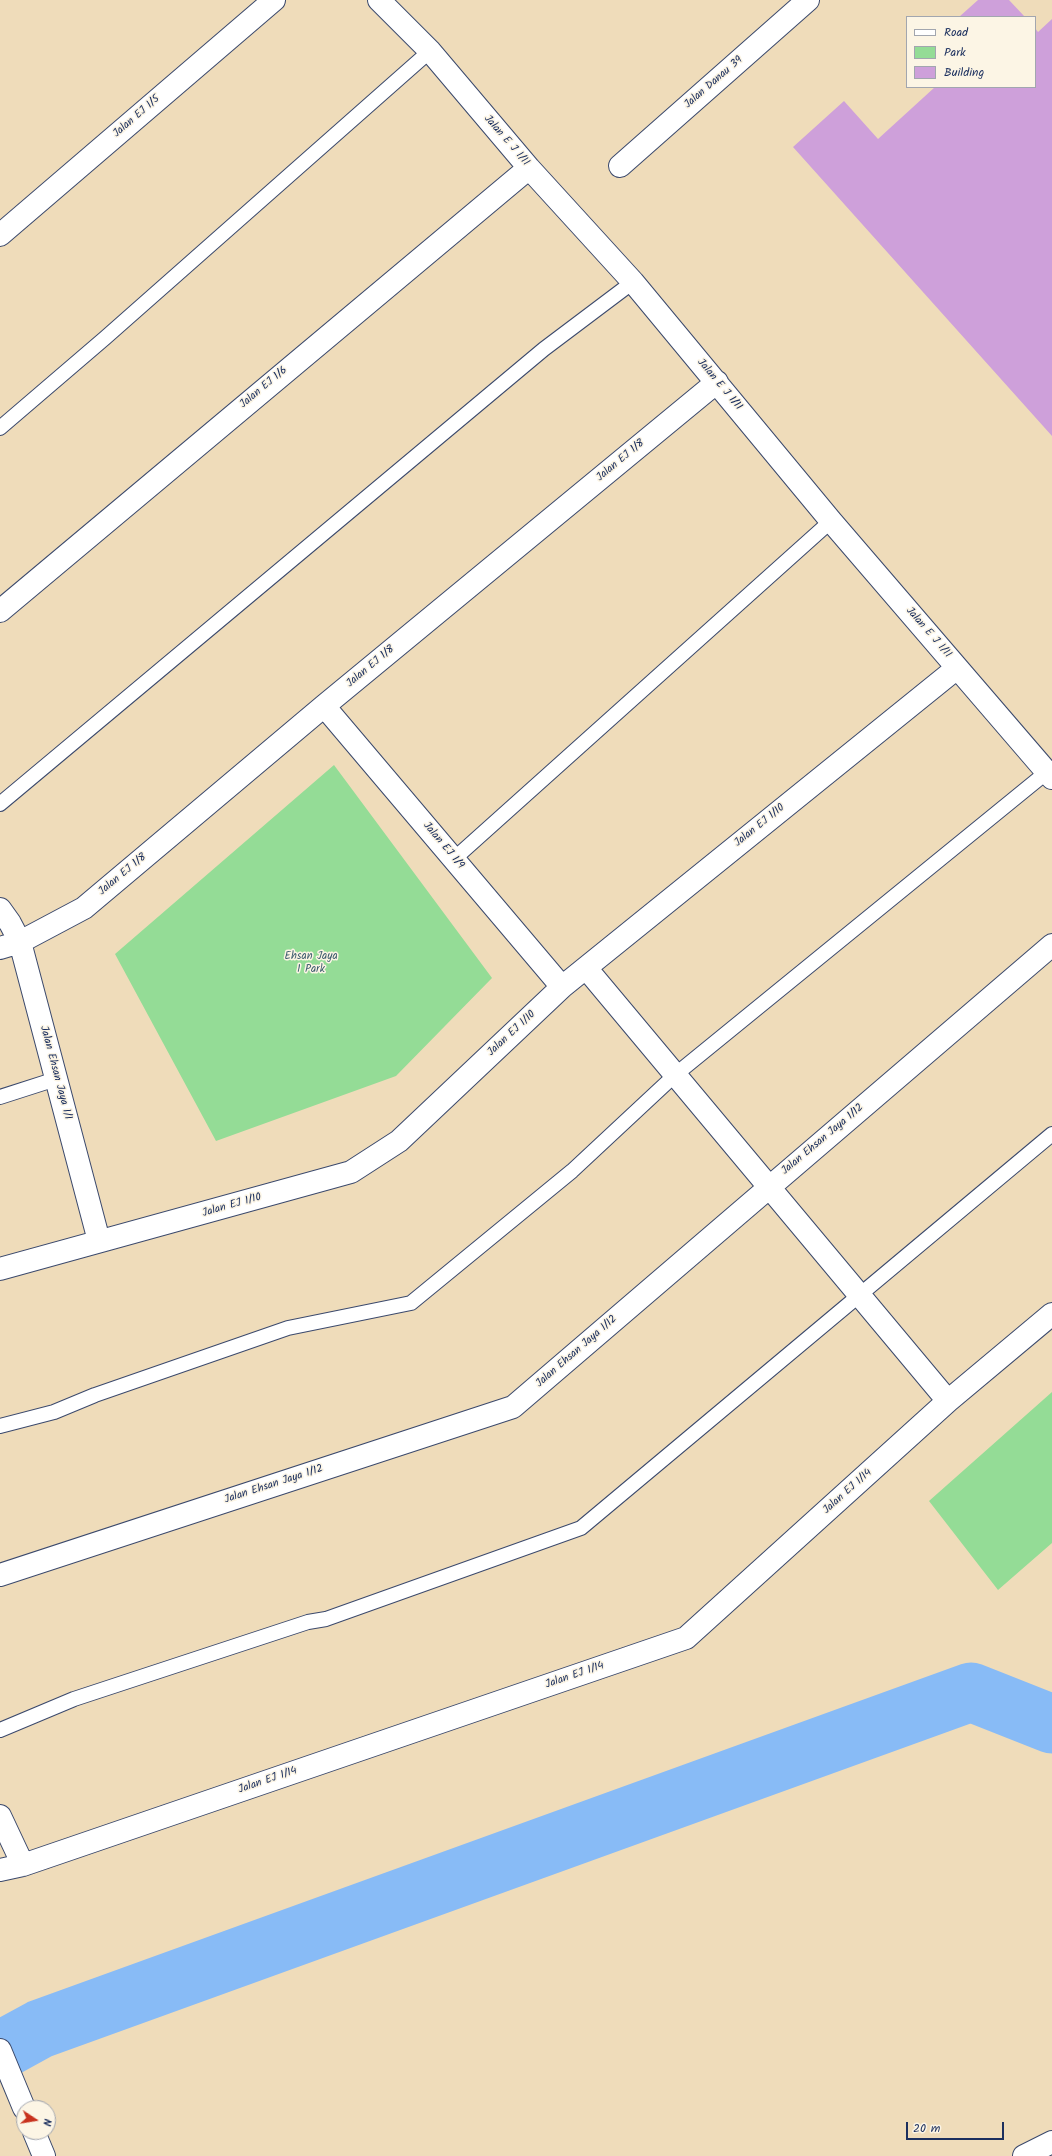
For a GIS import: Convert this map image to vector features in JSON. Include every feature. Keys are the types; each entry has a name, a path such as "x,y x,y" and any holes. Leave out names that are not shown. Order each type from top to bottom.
{"street":[{"name":"Jalan EJ 1/5","path":"0,235 274,0"},
{"name":"Jalan E J 1/11","path":"379,0 430,51 529,168 633,282 831,521 1049,775"},
{"name":"Jalan Danau 39","path":"620,166 808,0"},
{"name":"Jalan EJ 1/6","path":"0,611 529,168"},
{"name":"Jalan EJ 1/8","path":"10,945 84,908 324,706 717,382"},
{"name":"Jalan EJ 1/10","path":"0,1270 99,1241 166,1225 351,1172 399,1141 562,987 957,668"},
{"name":"Jalan EJ 1/9","path":"324,706 562,987"},
{"name":"Jalan Ehsan Jaya 1/1","path":"0,909 10,923 10,945 56,1078 99,1241"},
{"name":"Jalan Ehsan Jaya 1/12","path":"0,1575 513,1407 1052,945"},
{"path":"586,968 768,1188 948,1401"},
{"name":"Jalan EJ 1/14","path":"0,1870 23,1864 686,1638 948,1401 1052,1314"},
{"path":"0,1816 23,1864"},
{"path":"0,2050 21,2100"},
{"path":"37,2140 44,2156"},
{"path":"1024,2156 1052,2142"}],"lane":[{"path":"0,428 105,338 430,51"},
{"path":"0,804 544,349 633,282"},
{"path":"454,859 831,521"},
{"path":"0,1426 54,1412 102,1392 288,1328 411,1303 572,1171 675,1075 1049,775"},
{"path":"0,1097 56,1078"},
{"path":"0,1730 74,1700 308,1622 326,1619 581,1528 1052,1134"}],"green space":[{"name":"Ehsan Jaya 1 Park","path":"334,765 492,978 396,1076 216,1141 115,954"},
{"path":"1052,1392 1052,1543 998,1590 929,1501"}],"building":[{"path":"978,0 1009,0 1024,16 960,16"},
{"path":"1052,19 1052,436 793,147 844,101 878,139 934,88 1036,88 1036,29 1038,32"}],"waterway":[{"path":"0,2051 40,2029 971,1692 1052,1724"}]}
